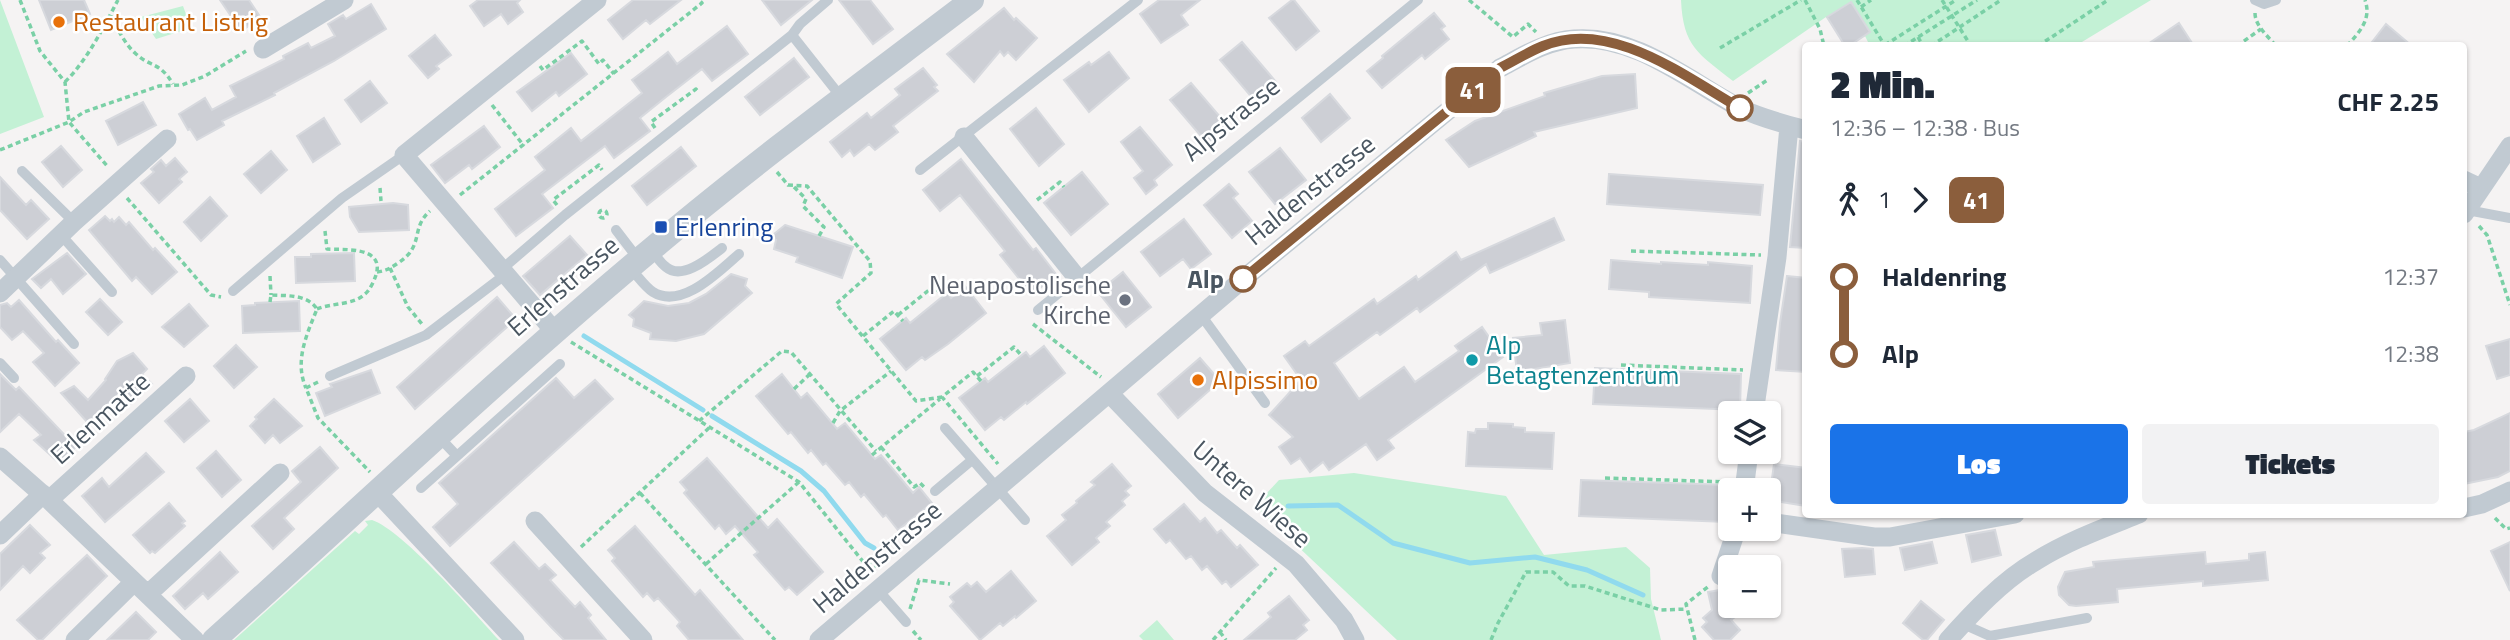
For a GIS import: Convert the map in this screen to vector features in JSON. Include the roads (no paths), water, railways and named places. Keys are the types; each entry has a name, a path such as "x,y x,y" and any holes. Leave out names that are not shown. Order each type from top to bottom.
{"street":[{"path":"257,49 344,0"},
{"path":"555,332 404,155 597,0"},
{"name":"Erlenstrasse","path":"214,640 374,483 439,437 640,259 972,0"},
{"name":"Haldenstrasse","path":"819,640 997,488 1107,386 1201,315 1500,68 1544,45 1573,39 1595,39 1623,45 1743,109 1797,128 1755,401"},
{"path":"964,137 1077,279"},
{"path":"0,293 167,139"},
{"path":"2467,206 2472,184 2510,146"},
{"name":"Erlenmatte","path":"0,535 186,376"},
{"name":"Untere Wiese","path":"1107,386 1205,492 1296,564 1343,620 1355,640"},
{"name":"Erlenmatte","path":"0,457 46,497 195,640"},
{"path":"75,640 280,473"},
{"path":"374,483 515,640"},
{"path":"2467,507 2482,504 2510,491"},
{"path":"1781,524 1890,537 1993,518"},
{"path":"1948,640 1994,594 2034,562 2078,538 2129,518"},
{"path":"535,521 643,640"}],"lane":[{"path":"330,376 429,332 504,271 565,215 792,35 800,24 828,0"},
{"path":"920,170 1138,0"},
{"name":"Alpstrasse","path":"1038,310 1418,0"},
{"path":"2255,0 2264,4 2276,0"},
{"path":"792,35 842,99"},
{"path":"233,291 342,198 404,155"},
{"path":"22,171 68,228 112,292"},
{"path":"2467,211 2510,218"},
{"path":"616,230 640,259 653,292 665,296 698,289 739,254"},
{"path":"640,259 677,272 706,261 722,248"},
{"path":"0,260 74,344"},
{"path":"1201,315 1265,404"},
{"path":"0,363 14,378"},
{"path":"421,488 560,364"},
{"path":"946,428 1025,520"},
{"path":"439,437 457,456"},
{"path":"932,491 972,460"},
{"path":"878,590 906,622"},
{"path":"1963,624 1990,636 2087,618"}],"waterway":[{"path":"584,336 703,410"},
{"path":"712,416 801,471 824,491 865,543 874,548"},
{"path":"1288,506 1338,505 1393,543 1470,563 1535,557 1587,570 1643,595"}],"place":[{"name":"Restaurant Listrig","path":"59,22"},
{"name":"Erlenring","path":"661,227"},
{"name":"Alp","path":"1243,279"},
{"name":"Neuapostolische Kirche","path":"1125,300"},
{"name":"Alp Betagtenzentrum","path":"1472,360"},
{"name":"Alpissimo","path":"1198,380"}]}
